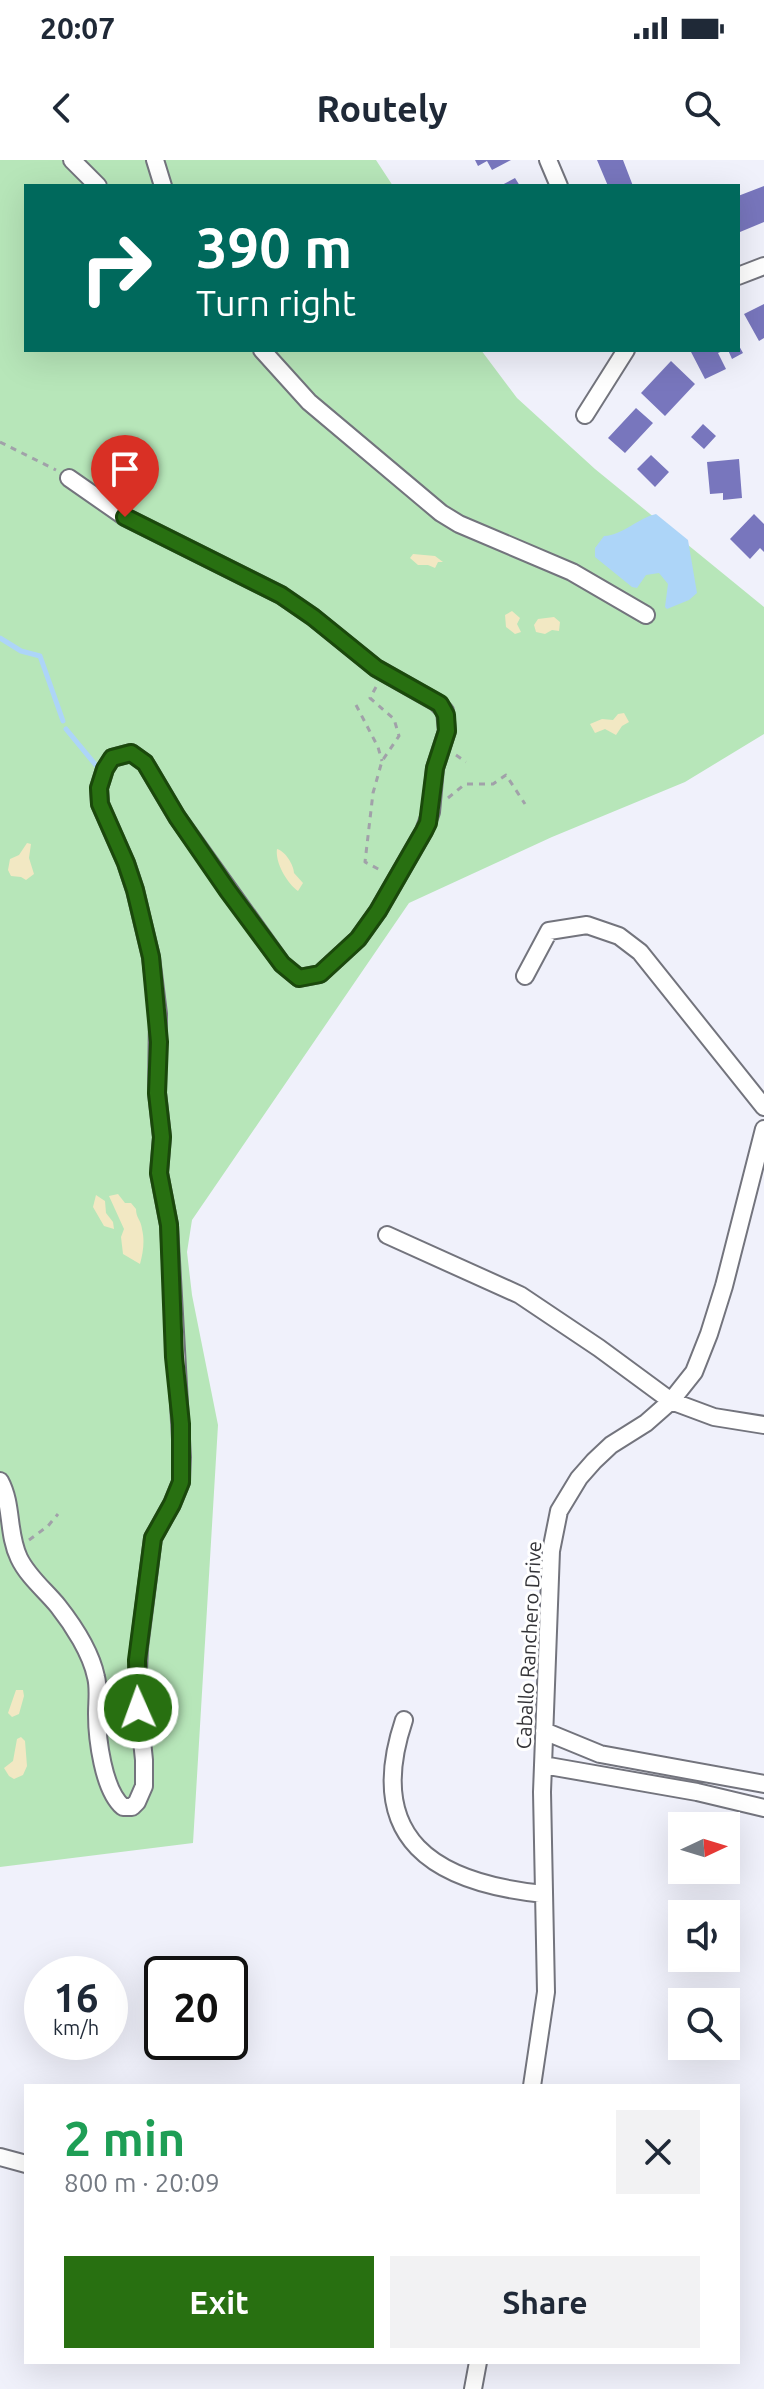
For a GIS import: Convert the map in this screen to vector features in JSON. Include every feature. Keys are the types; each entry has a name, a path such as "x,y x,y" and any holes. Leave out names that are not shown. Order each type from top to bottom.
{"street":[{"path":"72,160 96,184"},
{"path":"155,160 162,184"},
{"path":"548,160 558,184"},
{"path":"740,275 764,266"},
{"path":"264,352 309,402 441,513 459,524 572,572 646,615"},
{"path":"585,415 625,352"},
{"path":"0,1481 8,1500 11,1537 20,1561 73,1627 92,1664 97,1677 99,1747 118,1803 125,1808 132,1807 144,1786 137,1660 153,1538 181,1482 182,1457 169,1225 159,1173 162,1137 157,1093 158,1014 151,957 135,890 100,804 99,788 112,758 125,754 138,756 228,891 282,964 299,978 320,974 349,949 378,911 428,823 435,768 447,731 446,715 440,704 385,673 281,595 125,517 69,478"},
{"path":"525,976 549,931 587,925 619,936 640,952 764,1107"},
{"name":"Caballo Ranchero Drive","path":"532,2084 546,1992 543,1765 551,1551 559,1511 579,1478 594,1461 671,1401 694,1372 709,1334 764,1129"},
{"path":"387,1235 520,1295 671,1401 714,1417 764,1425"},
{"path":"404,1720 393,1760 392,1799 397,1817 416,1845 438,1863 487,1885 544,1894"},
{"path":"544,1731 600,1754 764,1784"},
{"path":"543,1765 697,1792 764,1808"},
{"path":"0,2157 24,2163"},
{"path":"473,2389 478,2364"}],"path":[{"path":"0,442 69,478"},
{"path":"385,673 370,698 394,719 399,736 382,761 373,793 365,862 375,870 397,876"},
{"path":"356,705 382,761"},
{"path":"431,802 450,797 465,784 493,784 506,775 525,804"},
{"path":"15,1547 42,1531 58,1514"}],"green space":[{"path":"0,160 376,160 392,184 24,184 24,352 482,352 517,398 595,469 764,607 764,734 685,782 552,837 409,903 192,1220 187,1252 192,1295 218,1425 193,1843 0,1867"}],"sand":[{"path":"413,554 435,556 443,562 438,562 435,568 418,565 410,558"},
{"path":"512,611 520,618 517,624 521,632 515,634 506,627 505,615"},
{"path":"554,617 560,622 559,631 536,632 534,625 538,619"},
{"path":"624,713 629,722 616,735 605,729 595,733 590,724 602,719 613,720"},
{"path":"27,843 31,844 29,858 34,874 26,880 11,876 8,870 10,859 19,855"},
{"path":"277,849 283,852 303,883 298,891 283,872"},
{"path":"118,1194 125,1203 131,1203 136,1209 143,1242 140,1264 123,1254 121,1237 124,1229 109,1196"},
{"path":"96,1195 105,1201 106,1213 114,1229 104,1226 93,1207"},
{"path":"16,1690 23,1690 24,1696 19,1714 12,1717 8,1713"},
{"path":"21,1737 25,1741 27,1766 23,1775 14,1779 4,1768 13,1761 17,1739"}],"water":[{"path":"656,514 688,540 697,593 689,600 667,609 668,584 659,573 646,575 637,588 632,587 595,557 595,548 604,536 618,533"}],"building":[{"path":"475,160 511,160 492,170 487,161 478,166"},
{"path":"597,160 623,160 632,184 607,184"},
{"path":"515,178 519,184 504,184"},
{"path":"764,186 764,222 740,232 740,195"},
{"path":"764,304 764,338 759,341 744,314"},
{"path":"740,348 743,353 732,359 729,352 740,352"},
{"path":"691,352 720,352 718,353 726,369 705,379"},
{"path":"671,361 695,384 665,416 641,393"},
{"path":"636,408 653,423 625,453 608,438"},
{"path":"703,424 716,436 704,449 691,437"},
{"path":"651,455 669,472 655,487 637,469"},
{"path":"739,459 742,498 723,500 723,493 710,494 707,462"},
{"path":"754,514 764,524 764,552 760,548 750,559 730,539"}],"waterway":[{"path":"0,638 21,651 40,656 63,721"},
{"path":"66,729 99,769"}],"route":[{"path":"125,517 244,575 300,607 376,668 440,704 447,723 445,740 435,768 431,812 424,831 378,911 358,939 315,977 299,978 282,964 228,891 166,800 151,771 138,756 131,753 112,758 99,788 100,804 135,890 151,957 158,1014 157,1093 162,1137 159,1173 169,1225 182,1457 181,1482 153,1538 137,1660 138,1708"}]}
